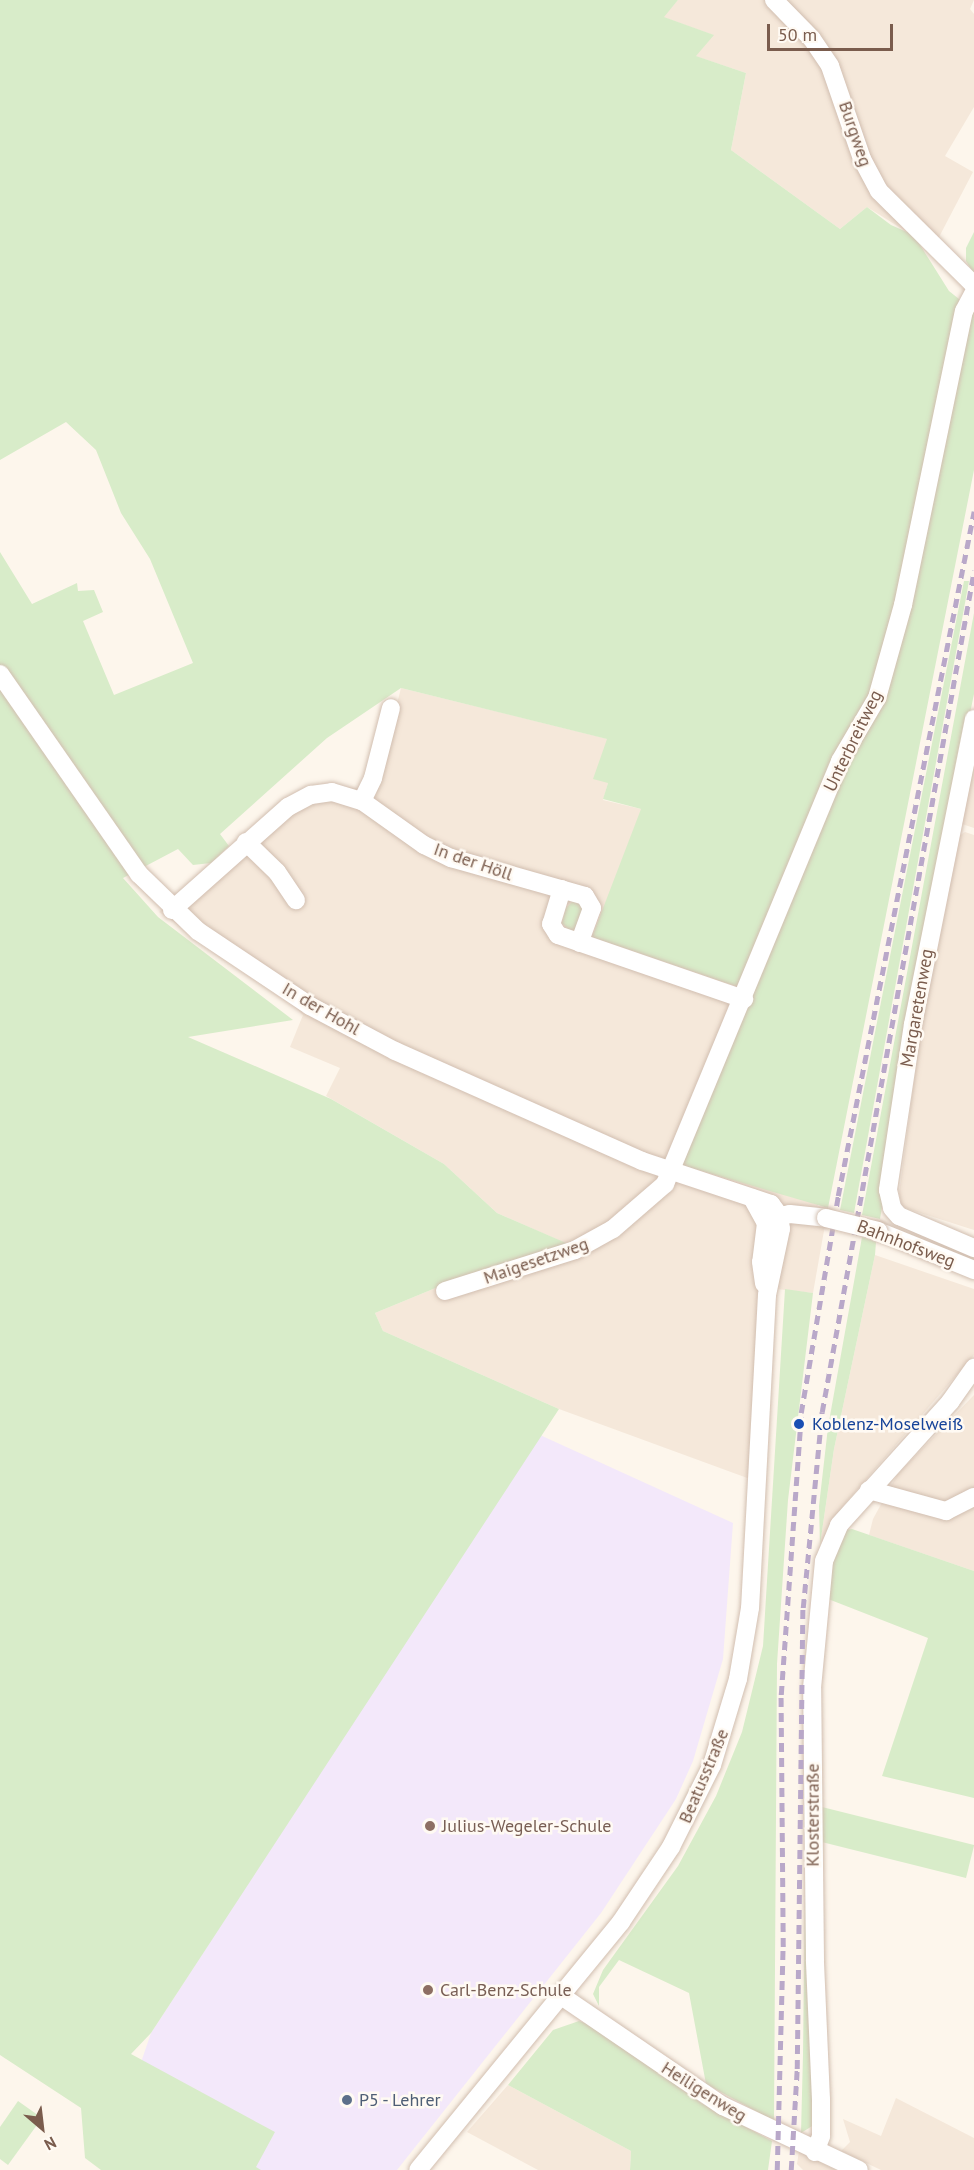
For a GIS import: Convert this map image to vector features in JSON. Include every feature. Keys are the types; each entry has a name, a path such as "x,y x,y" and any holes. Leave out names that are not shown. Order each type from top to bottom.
{"street":[{"name":"Burgweg","path":"774,0 812,39 830,66 862,159 879,191 974,285"},
{"name":"Unterbreitweg","path":"671,1172 840,761 877,698 903,604 964,311 974,292"},
{"name":"In der Hohl","path":"0,674 139,874 172,910 310,1006 386,1046 671,1172 752,1198 773,1217"},
{"path":"362,801 373,778 392,708"},
{"name":"Margaretenweg","path":"974,719 914,1024 888,1190 892,1208 899,1216 974,1248"},
{"name":"In der Höll","path":"172,910 288,807 311,795 343,794 362,801 442,854 585,896 591,904 579,943"},
{"path":"246,842 277,872 296,900"},
{"path":"562,889 551,924 558,935 744,999"},
{"name":"Maigesetzweg","path":"446,1291 565,1253 601,1237 663,1188 671,1172"},
{"name":"Bahnhofsweg","path":"773,1217 826,1218 878,1231 974,1270"},
{"name":"Beatusstraße","path":"418,2170 621,1922 671,1847 696,1802 730,1712 751,1600 767,1295 761,1262 773,1217"},
{"name":"Klosterstraße","path":"815,2152 821,2136 821,2100 815,1960 812,1688 824,1561 839,1525 950,1402 974,1368"},
{"path":"869,1490 946,1510 974,1497"},
{"name":"Heiligenweg","path":"560,1995 703,2094 815,2152 859,2170"}],"shaded area":[{"path":"678,0 974,0 970,9 974,14 974,107 945,156 973,172 938,239 917,221 907,232 867,207 840,229 731,150 746,73 695,56 713,35 663,17"},
{"path":"401,688 608,739 608,783 603,800 641,809 753,992 818,1206 828,1208 813,1293 758,1287 750,1479 559,1409 383,1331 375,1313 438,1287 572,1246 497,1213 444,1164 326,1096 340,1068 290,1047 303,1015 291,1003 159,912 282,801 329,784 360,789 383,759"},
{"path":"974,764 974,828 962,824"},
{"path":"965,832 974,835 974,1230 908,1209 902,1206 899,1194 921,1029 959,836"},
{"path":"875,1255 974,1289 974,1355 843,1506 820,1545 834,1449"},
{"path":"974,1395 974,1571 869,1535 873,1519 897,1475"},
{"path":"540,1435 733,1523 723,1659 693,1761 676,1799 601,1913 397,2170 174,2170 118,2130 151,2033"},
{"path":"508,2085 631,2151 630,2170 538,2170 467,2132"},
{"path":"896,2098 974,2138 974,2170 881,2170 841,2151 850,2142 843,2119 881,2136"},
{"path":"799,2151 836,2170 803,2170 797,2164"}],"green space":[{"path":"0,0 678,0 664,17 714,35 696,56 746,73 731,150 840,229 867,207 891,225 907,232 910,229 949,291 974,311 974,470 828,1208 678,1164 753,992 592,937 641,809 603,799 608,783 593,779 607,739 401,688 327,738 220,834 229,846 211,863 193,865 178,849 123,878 158,917 293,1020 188,1037 331,1099 444,1164 497,1213 573,1246 438,1287 375,1313 383,1331 559,1409 151,2033 131,2054 275,2132 256,2167 261,2170 101,2170 85,2158 81,2108 0,2055 0,552 32,604 77,583 78,591 94,590 103,612 83,621 114,695 193,663 150,559 121,513 96,450 66,422 0,460"},
{"path":"974,232 974,274 966,261 966,248"},
{"path":"964,581 969,581 854,1213 840,1210"},
{"path":"974,613 974,694 946,828 880,1219 862,1215"},
{"path":"573,901 580,902 584,910 574,935 562,923 566,908"},
{"path":"862,1237 876,1242 875,1255 834,1449 820,1545 819,1506 828,1427"},
{"path":"785,1289 813,1293 788,1500 777,1664 774,2121 706,2084 689,1993 619,1960 599,1987 599,2006 593,1994 603,1970 678,1866 716,1796 742,1732 763,1646"},
{"path":"852,1529 974,1571 974,1798 882,1776 928,1638 823,1597 829,1569 846,1530"},
{"path":"806,1804 817,2123 801,2133 803,2054"},
{"path":"818,1806 974,1845 966,1878 810,1839"},
{"path":"579,2021 591,2025 701,2103 772,2141 768,2170 630,2170 631,2151 508,2085 553,2030"},
{"path":"18,2101 42,2118 8,2165 0,2159 0,2127"}],"railway":[{"path":"777,2170 783,1947 781,1695 801,1413 838,1196 974,511"},
{"path":"791,2170 797,2069 803,1608 822,1412 974,571"}],"place":[{"name":"Koblenz-Moselweiß","path":"799,1424"},
{"name":"Julius-Wegeler-Schule","path":"430,1826"},
{"name":"Carl-Benz-Schule","path":"428,1990"},
{"name":"P5 - Lehrer","path":"347,2100"}]}
